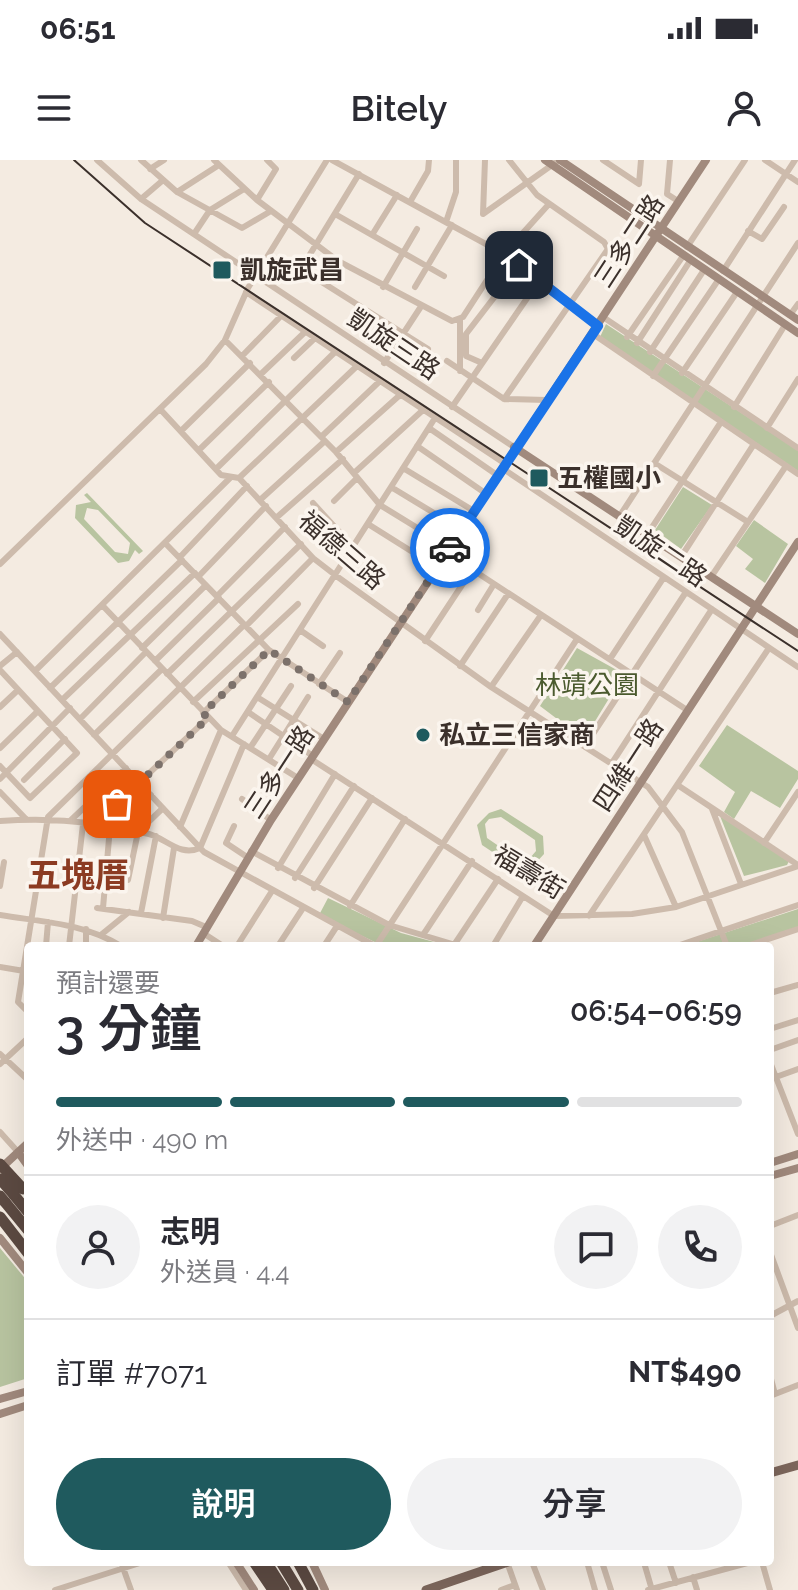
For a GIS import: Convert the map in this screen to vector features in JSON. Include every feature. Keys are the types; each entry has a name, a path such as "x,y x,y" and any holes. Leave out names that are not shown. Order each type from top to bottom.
{"highway":[{"path":"0,1167 24,1220"},
{"path":"0,1179 14,1194"},
{"path":"0,1217 24,1248"},
{"path":"257,1566 273,1590"},
{"path":"269,1566 284,1590"},
{"path":"283,1566 298,1590"},
{"path":"300,1566 313,1590"}],"main road":[{"path":"774,1472 798,1465"},
{"path":"426,1590 496,1566"}],"street":[{"name":"凱旋三路","path":"97,160 141,199 514,447"},
{"path":"141,160 177,192 242,228 271,211"},
{"path":"150,169 164,160"},
{"path":"177,192 218,164 231,160"},
{"path":"257,200 276,169 267,160"},
{"path":"410,202 428,171 429,160"},
{"path":"415,287 449,223 456,192 456,160"},
{"path":"485,160 483,214 526,183 547,163 559,160 659,229 704,270 721,275 737,292 798,333"},
{"path":"504,399 608,249 604,242 549,204 526,183 509,160"},
{"path":"603,160 639,184 641,160"},
{"path":"670,160 667,194 678,201"},
{"name":"三多二路","path":"401,624 514,447 598,326 706,160"},
{"path":"637,343 745,160"},
{"path":"765,160 798,182"},
{"path":"653,376 795,160"},
{"path":"0,564 199,372 225,340 246,292 287,224 335,161 504,254 598,326 653,376 798,474"},
{"path":"547,163 654,237 794,317 798,304"},
{"path":"218,164 257,200 316,246 420,308 447,321 460,320"},
{"path":"359,174 301,269 428,349"},
{"path":"141,199 162,181"},
{"path":"194,234 210,210 244,189"},
{"path":"372,235 397,195"},
{"path":"460,371 460,320 504,254 549,204"},
{"path":"748,231 762,239 784,207"},
{"path":"335,214 444,276"},
{"path":"383,287 417,229"},
{"path":"619,517 762,298 795,254 798,243"},
{"path":"627,337 687,255"},
{"path":"482,363 466,356 466,334 519,265"},
{"path":"650,352 704,270"},
{"path":"452,407 539,281"},
{"name":"凱旋三路","path":"246,292 435,418 501,469"},
{"path":"682,373 737,292"},
{"path":"384,363 420,308"},
{"path":"243,355 281,316"},
{"path":"734,407 785,325"},
{"path":"598,326 637,343 798,448"},
{"path":"261,374 305,332"},
{"path":"294,358 315,338"},
{"path":"225,340 343,459 380,505 472,570 687,710"},
{"path":"216,469 335,352"},
{"path":"447,361 504,399 547,400"},
{"path":"181,431 250,363"},
{"path":"35,671 165,543 357,366"},
{"path":"260,500 380,381"},
{"path":"199,450 269,382"},
{"path":"767,428 797,383"},
{"path":"336,452 400,395"},
{"name":"福德三路","path":"160,409 216,469 247,486 313,558 460,666 641,782 665,806 682,832 726,942"},
{"path":"334,501 356,475 423,410"},
{"path":"232,736 435,418"},
{"path":"647,535 721,422"},
{"path":"429,428 501,469"},
{"path":"681,557 754,444"},
{"path":"417,446 485,493"},
{"name":"凱旋二路","path":"514,447 798,634"},
{"path":"276,518 343,459"},
{"path":"654,463 748,522"},
{"path":"711,577 786,466"},
{"path":"403,468 474,511"},
{"name":"凱旋二路","path":"501,469 798,667"},
{"path":"50,688 181,559 247,486"},
{"path":"391,487 462,530"},
{"path":"313,503 353,547"},
{"path":"62,700 266,506"},
{"path":"368,524 438,568"},
{"path":"155,661 285,527"},
{"name":"四維一路","path":"537,942 798,542"},
{"path":"165,543 269,650 348,702"},
{"path":"94,735 232,611 301,544"},
{"path":"29,942 48,817 110,752 313,558"},
{"path":"425,641 472,570"},
{"path":"610,659 664,577"},
{"path":"478,610 494,584"},
{"path":"80,719 206,585"},
{"path":"585,746 686,592"},
{"path":"460,666 508,594"},
{"path":"193,702 298,604"},
{"path":"102,605 221,730 298,778"},
{"path":"612,763 712,609"},
{"path":"491,687 541,615"},
{"name":"三多一路","path":"198,942 249,854 401,624"},
{"path":"300,630 323,646"},
{"path":"0,634 200,848 237,873 368,942"},
{"path":"378,942 577,639"},
{"path":"589,916 769,648"},
{"path":"95,824 140,783 269,650"},
{"path":"0,766 30,798 77,753 0,668 17,652"},
{"path":"319,684 340,653"},
{"path":"0,821 48,817 71,820 156,836 174,848 193,851 200,848 247,746 291,686"},
{"path":"0,707 18,690"},
{"path":"257,697 324,739"},
{"path":"269,759 308,697"},
{"path":"0,779 70,708"},
{"path":"0,748 38,711"},
{"name":"福壽街","path":"248,712 335,774 554,916 589,916 676,907 798,865"},
{"path":"180,827 221,730"},
{"path":"24,780 65,739"},
{"path":"71,820 126,768"},
{"path":"278,868 335,774"},
{"path":"295,878 354,786"},
{"path":"679,786 798,865"},
{"path":"0,792 26,819"},
{"path":"764,843 798,792"},
{"path":"151,795 113,827 100,908 163,918 204,930 218,942"},
{"path":"314,888 372,798"},
{"path":"242,799 271,820"},
{"path":"128,880 138,832 163,808"},
{"path":"712,809 741,884"},
{"path":"350,906 405,819"},
{"path":"70,942 83,824"},
{"path":"234,826 226,843 389,925 444,942"},
{"path":"644,835 676,907"},
{"path":"141,913 156,836"},
{"path":"163,918 174,848"},
{"path":"423,935 472,861"},
{"path":"0,886 4,862"},
{"path":"459,942 498,879"},
{"path":"240,942 272,891"},
{"path":"495,942 523,896"},
{"path":"689,942 798,905"},
{"path":"281,942 303,908"},
{"path":"102,934 129,912"},
{"path":"0,915 72,925 102,934 115,942"},
{"path":"46,942 48,922"},
{"path":"327,942 337,926"},
{"path":"86,929 86,942"},
{"path":"759,942 798,929"},
{"path":"0,967 24,971 18,1002 24,1008"},
{"path":"774,992 798,985"},
{"path":"774,1028 798,1020"},
{"path":"774,1049 798,1040"},
{"path":"24,1041 2,1059 24,1077"},
{"path":"776,1077 798,1069"},
{"path":"774,1072 798,1134"},
{"path":"789,1111 798,1105"},
{"path":"0,1132 24,1160"},
{"path":"0,1167 24,1147"},
{"path":"774,1162 798,1155"},
{"path":"774,1175 796,1168"},
{"path":"774,1224 798,1215"},
{"path":"2,1239 24,1268"},
{"path":"774,1263 798,1328"},
{"path":"774,1314 798,1301"},
{"path":"774,1394 798,1385"},
{"path":"0,1399 24,1392"},
{"path":"0,1414 24,1406"},
{"path":"55,1590 119,1566"},
{"path":"122,1566 131,1590"},
{"path":"231,1566 246,1590"},
{"path":"239,1566 254,1590"},
{"path":"314,1566 325,1590"},
{"path":"501,1590 516,1588 509,1566"},
{"path":"534,1566 543,1590"},
{"path":"588,1566 595,1590"},
{"path":"603,1566 611,1590"},
{"path":"645,1566 651,1590 736,1566"},
{"path":"670,1566 676,1583"},
{"path":"763,1566 770,1590"},
{"path":"693,1577 697,1590"}],"green space":[{"path":"606,324 798,450 798,471 600,337"},
{"path":"683,487 712,505 681,549 655,530"},
{"path":"87,493 143,551 139,554 135,550 129,561 118,563 75,518 76,505 91,502 84,495","holes":["87,508 98,510 130,543 128,554 115,552 84,519"]},
{"path":"754,520 788,544 765,583 745,569 753,559 736,546"},
{"name":"林靖公園","path":"577,648 624,674 586,736 581,737 540,706"},
{"path":"727,725 798,771 798,779 780,808 751,791 734,819 724,812 735,792 699,766"},
{"path":"501,809 543,836 544,854 533,866 518,869 482,845 477,825 489,813","holes":["501,817 535,840 536,851 530,858 519,860 487,838 485,824 489,819"]},
{"path":"720,816 789,861 787,865 744,876"},
{"path":"328,898 401,933 434,942 375,942 319,915"},
{"path":"798,909 798,930 762,942 696,942"},
{"path":"0,1248 24,1277 24,1379 0,1387"}],"tram line":[{"path":"74,160 145,223 798,651"}],"way so far":[{"path":"117,804 208,718 203,713 269,650 348,702 450,548"}],"place":[{"name":"凱旋武昌","path":"222,270"},
{"name":"五權國小","path":"539,478"},
{"name":"私立三信家商","path":"423,735"}],"district":[{"name":"五塊厝","path":"78,875"}],"route":[{"path":"450,548 514,447 598,326 519,265"}]}
